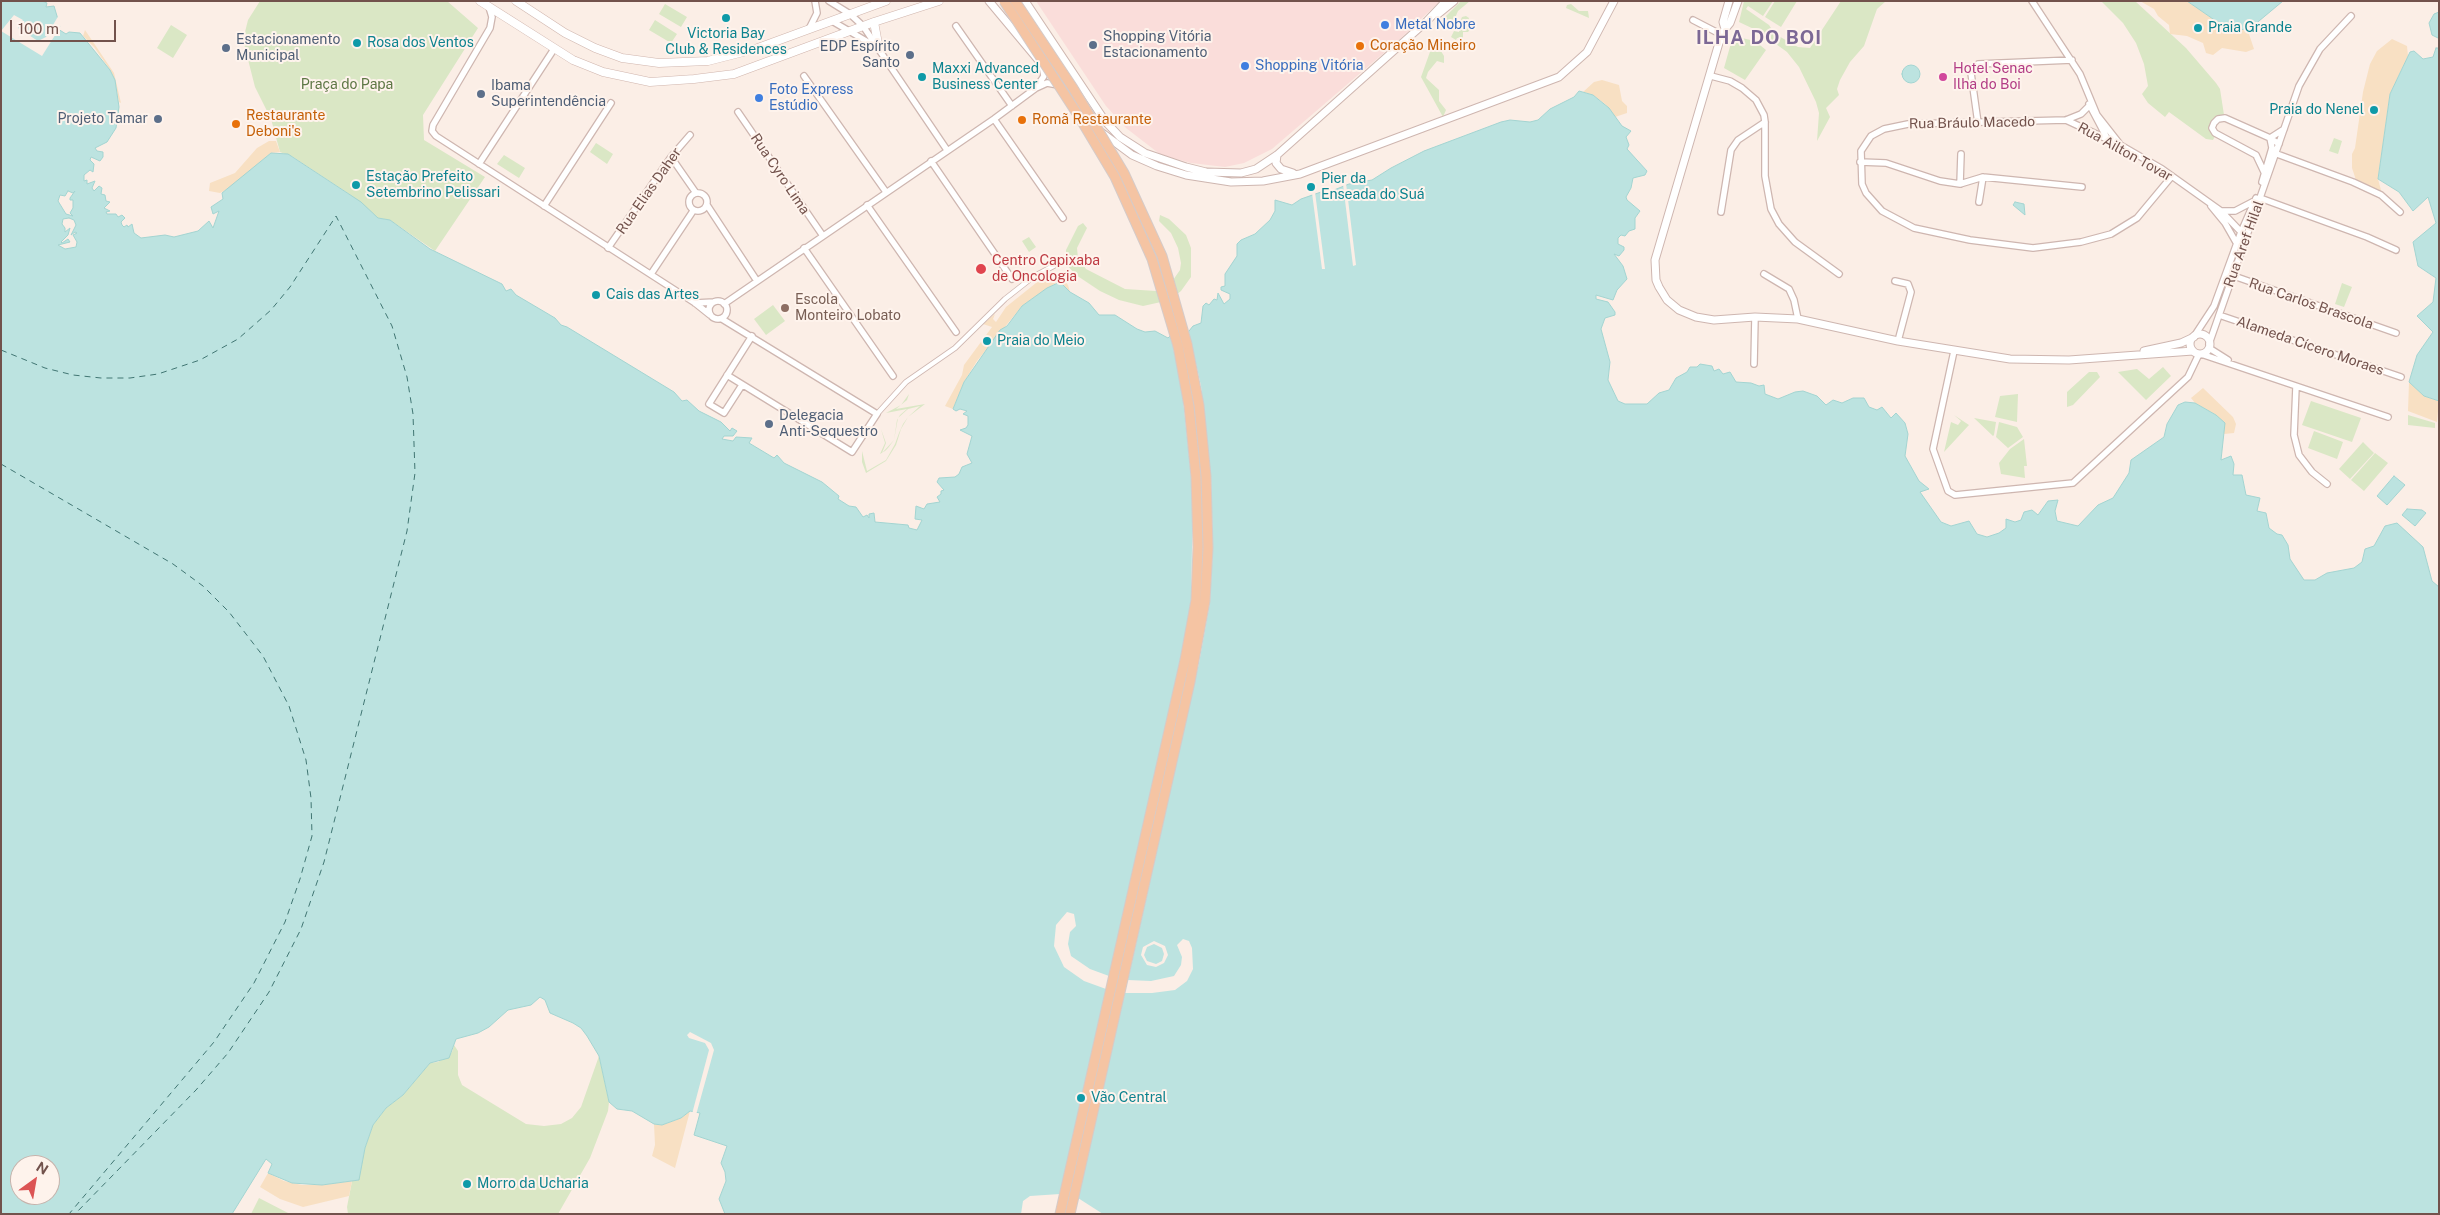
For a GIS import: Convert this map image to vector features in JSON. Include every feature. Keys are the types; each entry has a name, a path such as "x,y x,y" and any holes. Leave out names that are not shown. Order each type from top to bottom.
{"main road":[{"path":"480,1 573,60 603,72 650,82 734,74 874,22 939,1"},
{"path":"516,1 565,33 595,48 622,58 659,63 708,61 755,49 886,1"},
{"path":"1004,1 1107,161 1152,259 1173,328 1183,371 1191,424 1198,494 1197,583 1189,641 1060,1214"},
{"path":"1015,1 1115,156 1162,256 1183,326 1193,369 1201,422 1208,494 1208,566 1198,643 1070,1214"},
{"path":"874,22 879,49"}],"street":[{"path":"809,29 817,13 815,1"},
{"path":"829,1 850,14 863,26 947,150"},
{"path":"989,1 1086,118 1119,147 1157,166 1186,175 1231,182 1263,181 1300,174 1559,77 1587,52 1614,1"},
{"path":"1026,1 1106,121 1133,146 1160,158 1206,172 1241,173 1256,169 1277,154 1427,21 1446,1"},
{"path":"1427,21 1454,1"},
{"path":"1724,32 1723,22 1729,1"},
{"path":"1738,1 1730,24 1724,32 1655,260 1656,280 1668,300 1689,315 1714,320 1755,316 1798,319 1898,341 2010,360 2069,360 2198,353 2388,417"},
{"path":"2032,1 2072,60 2098,115 2122,146"},
{"path":"488,7 492,17 490,28 433,125 432,131 436,136 695,302 714,319 722,319 752,336 877,414"},
{"name":"Rua Aref Hilal","path":"2209,346 2241,232 2258,199 2277,154 2284,129 2306,72 2330,36 2351,16"},
{"path":"1693,20 1724,32"},
{"path":"832,21 852,31 879,49"},
{"path":"956,26 1012,106"},
{"path":"479,164 554,49"},
{"path":"1978,123 1971,72 1978,64 2072,60"},
{"path":"1036,88 1044,76 1041,63"},
{"path":"804,76 886,192"},
{"path":"1711,76 1730,81 1749,94 1761,108 1766,122 1765,176 1771,209 1779,224 1795,242 1839,274"},
{"path":"695,302 724,304 994,119 1036,88 1053,82 1060,87"},
{"path":"2090,95 2089,106 2109,140"},
{"path":"544,206 611,103"},
{"name":"Rua Bráulo Macedo","path":"2089,106 2080,114 2066,120 1908,124 1884,129 1866,141 1861,151 1860,162 1864,188 1876,206 1885,214 1914,228 1996,244 2033,248 2081,242 2111,234 2138,218 2172,176"},
{"name":"Rua Cyro Lima","path":"738,112 823,236"},
{"path":"2265,174 2256,155 2215,133 2212,128 2214,123 2218,119 2225,118 2270,138 2279,144"},
{"path":"994,119 1063,218"},
{"name":"Rua Ailton Tovar","path":"2066,120 2122,146 2172,176 2221,211 2247,236"},
{"path":"1721,212 1732,150 1738,140 1766,122"},
{"path":"2270,138 2284,129"},
{"name":"Rua Elias Daher","path":"608,248 671,157 690,135"},
{"name":"Rua Aref Hilal","path":"2194,336 2214,306 2247,236 2272,148 2270,138"},
{"path":"1277,154 1276,163 1281,169 1300,174"},
{"path":"1960,184 1962,154"},
{"path":"2277,154 2339,175 2381,195 2400,212"},
{"path":"651,274 694,211 703,210 706,205 706,198 696,193 671,157"},
{"path":"931,161 1012,279"},
{"path":"1860,162 1886,163 1940,181 1960,184 1983,177 2082,187"},
{"path":"1978,202 1983,177"},
{"path":"694,211 689,202 691,196 696,193"},
{"path":"2221,211 2235,211 2258,199 2367,237 2396,250"},
{"name":"Rua Ailton Tovar","path":"2208,203 2225,222 2237,244"},
{"path":"706,205 757,281"},
{"path":"867,205 956,332"},
{"path":"804,248 893,376"},
{"path":"726,376 852,452 877,414 906,382 955,348 1005,299 1033,277 1059,263"},
{"path":"1764,274 1788,289 1794,300 1798,319"},
{"name":"Rua Carlos Brascola","path":"2229,275 2396,333"},
{"path":"1895,280 1908,284 1911,292 1898,341"},
{"path":"710,315 710,306 714,302"},
{"path":"722,319 727,313 724,304"},
{"name":"Alameda Cícero Moraes","path":"2218,315 2401,377"},
{"path":"1754,364 1755,316"},
{"path":"742,385 724,413 709,404 752,336"},
{"path":"2194,336 2190,344 2198,353"},
{"path":"2134,355 2181,343 2194,336 2206,337 2209,346 2236,365"},
{"path":"1954,351 1933,449 1948,491 1955,495 2073,483 2188,377 2198,353 2209,346"},
{"path":"2296,387 2294,435 2299,455 2312,472 2328,484"}],"shaded area":[{"name":"Shopping Vitória","path":"1036,1 1440,1 1400,39 1272,149 1244,163 1225,167 1191,163 1161,155 1126,128 1106,106"}],"green space":[{"name":"Praça do Papa","path":"260,1 447,1 478,28 423,115 424,140 485,177 435,251 390,220 378,218 346,192 293,157 280,152 271,119 255,87 243,40 248,20"},
{"path":"1461,1 1470,1 1458,11 1452,25 1442,28 1437,25"},
{"path":"1744,1 1773,1 1763,16 1748,6 1746,9 1769,25 1775,34 1798,47 1810,48 1841,1 1886,1 1877,9 1864,46 1850,62 1840,80 1837,89 1839,95 1826,108 1830,117 1817,141 1819,113 1816,102 1799,67 1787,52 1758,31 1739,22"},
{"path":"1775,1 1797,1 1781,27 1765,17"},
{"path":"2101,1 2135,1 2186,48 2216,83 2220,89 2224,115 2214,120 2215,136 2213,140 2206,139 2169,112 2165,117 2148,103 2142,94 2148,86 2144,64 2136,43 2123,23"},
{"path":"665,4 687,17 681,27 659,14"},
{"path":"1571,4 1579,11 1588,11 1589,18 1566,8 1567,5"},
{"path":"1466,16 1469,18 1467,26 1471,28 1468,32 1463,32 1463,38 1457,38 1456,40 1451,37 1454,31 1459,32 1460,27 1458,26 1462,17"},
{"path":"655,20 677,34 671,43 649,30"},
{"path":"171,25 187,35 173,58 157,48"},
{"path":"1733,36 1755,41 1766,50 1745,80 1724,68"},
{"path":"1439,48 1444,56 1444,63 1437,61 1428,72 1426,78 1439,90 1439,101 1446,110 1443,117 1421,77 1431,49"},
{"path":"2334,138 2342,141 2338,154 2329,151"},
{"path":"596,143 613,154 607,164 590,152"},
{"path":"504,155 525,168 519,178 497,164"},
{"path":"1160,215 1169,219 1186,235 1191,248 1191,277 1181,291 1170,300 1143,306 1119,300 1100,291 1076,275 1066,264 1066,250 1078,226 1083,223 1087,228 1077,248 1078,258 1086,269 1125,289 1156,291 1171,283 1180,270 1181,263 1178,248 1171,233 1159,221"},
{"path":"1029,237 1036,247 1029,252 1022,241"},
{"path":"2342,283 2352,287 2344,307 2335,304"},
{"path":"773,305 785,321 766,335 754,319"},
{"path":"2163,367 2171,376 2146,400 2118,372 2137,369 2149,379"},
{"path":"2089,372 2097,372 2100,377 2073,405 2067,407 2067,392"},
{"path":"2018,394 2017,422 1995,417 2000,396"},
{"path":"2311,401 2361,418 2352,442 2302,425"},
{"path":"925,404 908,417 920,406 908,409 898,418 907,409 886,413 901,405 896,409"},
{"path":"1954,415 1969,425 1944,452 1951,422 1958,425 1961,421"},
{"path":"2408,415 2435,423 2435,428 2408,425"},
{"path":"908,417 901,429 896,445 886,461 866,473 862,462 862,451 867,471 886,460 903,424"},
{"path":"1974,418 1996,422 1994,435 1993,436"},
{"path":"1999,422 2017,427 2023,437 2008,448 1996,437"},
{"path":"881,429 886,443 880,454 885,443"},
{"path":"2314,431 2343,442 2337,459 2308,448"},
{"path":"2024,439 2027,466 2024,466 2025,478 2001,474 1999,463 2010,449"},
{"path":"2363,442 2374,453 2350,479 2339,469"},
{"path":"2375,453 2388,463 2364,491 2351,480"},
{"path":"454,1045 458,1051 458,1075 462,1085 526,1124 544,1126 561,1124 572,1118 581,1107 599,1056 609,1102 608,1111 590,1158 558,1214 348,1214 347,1207 352,1181 358,1180 365,1148 373,1125 386,1108 403,1095 430,1063 438,1062 452,1052"},
{"path":"259,1198 290,1214 251,1214"}],"sand":[{"name":"Praia Grande","path":"2140,1 2187,1 2226,28 2238,31 2247,28 2254,49 2246,52 2222,48 2213,55 2206,53 2203,43 2187,36 2170,34 2169,25 2158,16 2154,9"},
{"path":"85,30 114,73 121,103 119,102 115,80 94,47 83,36"},
{"name":"Praia do Nenel","path":"2392,39 2407,46 2408,56 2390,94 2378,179 2382,194 2356,180 2352,168 2352,154 2355,148 2363,92 2370,64 2377,51"},
{"path":"1602,80 1619,85 1622,101 1627,106 1627,113 1615,117 1605,104 1593,95 1583,92 1594,82"},
{"path":"269,141 276,141 280,152 271,153 230,188 220,193 209,191 210,183 235,173 257,148"},
{"name":"Praia do Meio","path":"1052,275 1062,278 1068,285 1070,292 1060,282 1056,283 1022,306 977,361 964,382 953,409 945,406 962,375 964,365 992,327 983,324 995,314 993,319 996,322 1006,307 1036,283"},
{"path":"2409,382 2424,396 2439,401 2437,422 2408,411"},
{"path":"2203,388 2233,417 2236,424 2234,433 2224,434 2224,423 2216,415 2195,403 2191,398"},
{"path":"690,1111 675,1168 652,1156 655,1145 654,1124 662,1125 681,1118"},
{"path":"268,1173 284,1181 302,1185 322,1185 352,1181 349,1196 303,1207 280,1199 260,1187"}],"water":[{"path":"1,1 42,1 47,3 46,7 54,6 60,26 58,29 66,34 69,32 80,33 110,70 115,80 119,107 116,128 107,142 95,148 97,151 103,152 103,157 100,161 91,157 90,160 94,164 93,172 90,170 84,175 84,181 87,180 87,184 95,181 92,188 94,191 99,186 102,188 101,194 105,195 106,201 110,202 104,208 110,211 106,212 107,214 116,214 118,217 122,215 125,218 121,222 122,225 124,227 127,225 128,227 132,224 134,233 141,238 165,235 174,237 198,231 209,221 213,228 219,211 213,214 211,207 223,199 222,193 271,153 288,154 361,202 378,218 390,220 430,249 502,284 506,291 511,289 516,295 555,318 561,325 674,392 682,401 687,400 699,411 721,422 730,431 732,428 737,431 733,436 724,436 722,439 733,441 736,437 752,438 749,443 774,458 777,455 784,463 822,482 839,496 838,499 849,506 856,507 863,517 867,515 869,518 869,514 874,513 875,522 908,525 909,528 917,530 922,520 915,519 916,506 924,509 927,504 940,502 937,497 944,490 937,482 939,478 955,477 959,474 962,467 972,463 967,454 972,436 960,430 968,425 968,416 963,414 967,411 960,409 956,411 953,409 964,382 1000,330 1007,326 1022,306 1047,288 1060,282 1070,292 1089,303 1099,315 1115,315 1137,329 1145,332 1155,331 1168,338 1172,334 1185,336 1193,326 1201,323 1203,306 1206,303 1209,305 1214,299 1217,300 1218,293 1224,304 1230,299 1230,294 1221,290 1221,287 1225,286 1225,274 1237,256 1237,244 1241,240 1255,234 1270,220 1275,211 1275,200 1292,205 1301,199 1321,192 1329,192 1349,184 1372,180 1424,151 1501,122 1510,120 1530,122 1538,120 1550,109 1574,97 1579,91 1593,95 1609,108 1622,126 1631,131 1626,137 1629,145 1627,149 1647,171 1645,175 1633,178 1631,188 1626,197 1640,211 1635,218 1635,229 1629,231 1625,236 1621,235 1618,238 1618,244 1624,247 1624,250 1619,256 1614,254 1623,266 1627,279 1617,290 1613,300 1596,295 1596,299 1608,302 1615,312 1615,315 1605,318 1601,329 1610,362 1608,380 1618,401 1625,404 1647,404 1659,393 1669,390 1676,378 1687,372 1690,367 1697,367 1700,364 1712,366 1714,371 1719,369 1723,374 1730,372 1736,382 1751,383 1759,386 1764,385 1765,394 1778,399 1803,391 1817,396 1826,405 1833,400 1842,403 1853,398 1864,398 1869,407 1877,410 1882,407 1891,418 1896,413 1905,423 1908,434 1905,456 1919,481 1929,489 1920,492 1941,522 1951,526 1969,521 1977,534 1987,537 1999,533 2006,528 2006,519 2015,522 2021,520 2024,512 2032,510 2038,515 2048,501 2058,500 2055,511 2057,521 2078,526 2098,505 2113,498 2129,473 2131,460 2164,437 2167,424 2178,405 2185,402 2195,403 2216,415 2225,423 2221,460 2231,456 2234,464 2233,475 2242,475 2246,495 2260,498 2257,511 2266,513 2269,528 2282,535 2288,545 2290,559 2304,580 2315,580 2327,573 2354,568 2362,562 2365,549 2374,546 2385,526 2397,523 2423,547 2432,581 2439,587 2439,1214 725,1214 719,1199 726,1181 721,1163 727,1146 694,1135 700,1113 690,1111 681,1118 662,1125 654,1124 632,1111 617,1109 609,1102 599,1056 587,1036 581,1028 573,1023 550,1013 545,1000 540,997 531,1005 508,1010 489,1027 478,1033 456,1039 449,1058 430,1063 403,1095 386,1108 373,1125 365,1148 359,1180 322,1185 292,1183 268,1173 272,1164 266,1159 232,1214 1,1214","holes":["68,191 73,193 75,191 70,198 70,200 73,200 73,208 70,213 73,216 66,214 58,201 60,195 65,196","69,218 74,220 76,225 71,235 75,232 77,233 73,235 77,242 76,247 65,249 58,245 70,242 68,239 61,242 68,235 70,228 65,232 62,224 63,219"]},
{"path":"2187,1 2283,1 2253,26 2238,31 2226,28"},
{"path":"2439,12 2438,38 2432,35 2429,23 2434,14"},
{"path":"2436,48 2439,48 2439,401 2424,396 2409,382 2417,355 2433,332 2417,316 2433,302 2436,278 2418,266 2413,242 2436,223 2428,197 2413,211 2399,192 2378,179 2390,94 2410,52 2414,51 2423,59 2433,57"},
{"path":"1911,65 1919,70 1920,74 1915,82 1911,83 1903,78 1902,74 1907,66"},
{"path":"2015,202 2024,204 2025,215 2013,205"},
{"path":"2394,476 2405,485 2387,505 2377,496"},
{"path":"2407,509 2422,510 2426,513 2415,526 2402,515"}],"pier":[{"path":"60,13 62,24 42,56 1,31 14,15 23,20 18,28 38,41 46,37"},
{"path":"1346,183 1356,265 1353,266 1343,184"},
{"path":"1315,192 1325,269 1322,269 1312,193"},
{"path":"1188,328 1201,386 1211,476 1213,548 1210,602 1199,663 1128,980 1151,981 1174,976 1181,965 1182,957 1177,945 1183,939 1189,941 1192,948 1193,969 1187,981 1175,990 1152,993 1125,993 1078,1198 1103,1214 1021,1214 1023,1201 1030,1196 1060,1194 1106,989 1084,981 1064,967 1054,946 1056,925 1067,912 1074,914 1076,926 1070,932 1068,944 1071,956 1090,969 1109,976 1181,659 1191,600 1193,495 1182,390 1170,333 1184,333"},
{"path":"1154,941 1165,946 1168,955 1164,963 1156,967 1147,965 1141,955 1143,947","holes":["1154,944 1162,948 1164,954 1162,961 1156,964 1147,961 1144,955 1147,947"]},
{"path":"690,1032 711,1043 714,1050 696,1115 692,1114 709,1050 705,1043 689,1038 687,1035"}],"ferry route":[{"path":"1,350 45,368 73,375 101,378 130,378 158,374 200,360 238,339 271,310 290,287 336,216 392,326 407,377 413,414 415,473 407,531 324,862 301,929 269,992 228,1053 196,1090 75,1214"},
{"path":"1,464 173,564 203,586 229,612 263,656 289,706 306,760 311,798 312,836 300,879 285,922 254,983 214,1042 69,1214"}],"place":[{"name":"Victoria Bay Club & Residences","path":"726,18"},
{"name":"Metal Nobre","path":"1385,25"},
{"name":"Praia Grande","path":"2198,28"},
{"name":"Rosa dos Ventos","path":"357,43"},
{"name":"Shopping Vitória Estacionamento","path":"1093,45"},
{"name":"Coração Mineiro","path":"1360,46"},
{"name":"Estacionamento Municipal","path":"226,48"},
{"name":"EDP Espírito Santo","path":"910,55"},
{"name":"Shopping Vitória","path":"1245,66"},
{"name":"Maxxi Advanced Business Center","path":"922,77"},
{"name":"Hotel Senac Ilha do Boi","path":"1943,77"},
{"name":"Ibama Superintendência","path":"481,94"},
{"name":"Foto Express Estúdio","path":"759,98"},
{"name":"Praia do Nenel","path":"2374,110"},
{"name":"Projeto Tamar","path":"158,119"},
{"name":"Romã Restaurante","path":"1022,120"},
{"name":"Restaurante Deboni's","path":"236,124"},
{"name":"Estação Prefeito Setembrino Pelissari","path":"356,185"},
{"name":"Pier da Enseada do Suá","path":"1311,187"},
{"name":"Centro Capixaba de Oncologia","path":"981,269"},
{"name":"Cais das Artes","path":"596,295"},
{"name":"Escola Monteiro Lobato","path":"785,308"},
{"name":"Praia do Meio","path":"987,341"},
{"name":"Delegacia Anti-Sequestro","path":"769,424"},
{"name":"Vão Central","path":"1081,1098"},
{"name":"Morro da Ucharia","path":"467,1184"}],"district":[{"name":"ILHA DO BOI","path":"1759,38"}]}
